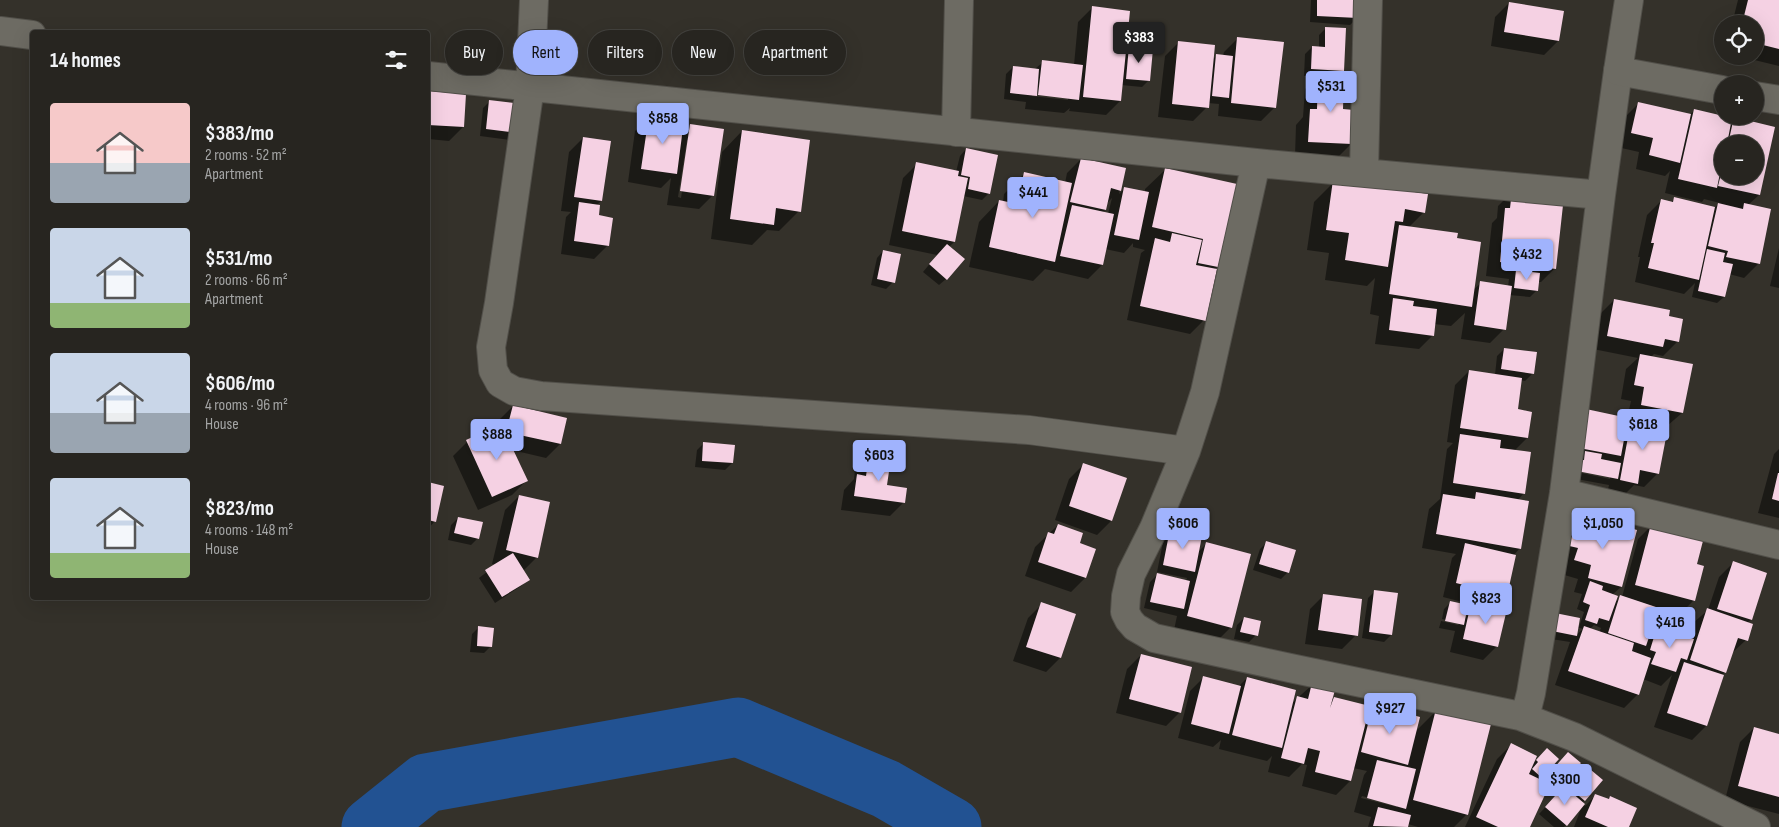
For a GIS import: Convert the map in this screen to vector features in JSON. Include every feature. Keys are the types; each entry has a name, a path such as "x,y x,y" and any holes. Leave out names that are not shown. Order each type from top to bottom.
{"street":[{"path":"534,0 530,87 491,347 493,370 500,383 514,391 541,396 1029,430 1186,451"},
{"path":"956,132 960,0"},
{"path":"1364,172 1368,0"},
{"path":"1520,716 1526,713 1531,693 1564,493 1600,195 1629,0"},
{"path":"0,31 30,35"},
{"path":"1618,71 1714,89"},
{"path":"430,76 1256,163 1600,195"},
{"path":"1764,98 1779,100"},
{"path":"1256,163 1205,392 1186,451 1154,528 1131,574 1126,596 1125,612 1129,620 1135,627 1154,638 1520,716 1574,737 1756,827"},
{"path":"1564,493 1779,545"}],"building":[{"path":"1317,0 1359,0 1358,18 1317,16"},
{"path":"1748,0 1779,0 1779,49 1764,45 1764,15 1744,15"},
{"path":"1509,2 1564,11 1559,41 1504,32"},
{"path":"1092,6 1130,11 1121,101 1083,97"},
{"path":"1325,27 1346,28 1344,71 1311,69 1312,46 1325,47"},
{"path":"1237,37 1284,42 1276,108 1231,103"},
{"path":"1178,41 1215,45 1209,108 1172,104"},
{"path":"1129,46 1153,49 1150,81 1126,79"},
{"path":"1216,54 1233,56 1229,98 1212,96"},
{"path":"1042,60 1083,65 1079,100 1038,95"},
{"path":"1013,66 1039,69 1037,96 1010,93"},
{"path":"1318,74 1344,76 1343,109 1354,110 1352,144 1308,142 1310,109 1317,109"},
{"path":"430,91 466,94 464,127 430,125"},
{"path":"489,100 522,104 519,133 486,129"},
{"path":"1638,102 1691,114 1680,163 1649,155 1653,138 1631,133"},
{"path":"1694,109 1714,114 1714,125 1731,125 1729,135 1714,135 1714,185 1718,185 1717,188 1678,179"},
{"path":"649,115 684,120 677,174 641,169"},
{"path":"690,124 724,129 714,196 680,191"},
{"path":"1764,124 1775,127 1764,177 1764,135 1730,135 1732,125"},
{"path":"742,130 810,140 801,212 776,208 774,225 730,219"},
{"path":"583,137 611,141 602,201 574,197"},
{"path":"966,148 998,155 990,194 968,189 970,177 961,175"},
{"path":"1081,158 1126,168 1121,191 1111,188 1106,210 1070,202"},
{"path":"916,162 959,171 958,176 968,178 955,242 902,231"},
{"path":"1165,168 1237,184 1218,267 1198,263 1203,239 1152,227"},
{"path":"1024,172 1072,183 1055,262 989,247 999,200 1017,204"},
{"path":"1333,180 1428,194 1425,213 1405,209 1403,222 1395,221 1388,267 1345,260 1349,233 1326,230"},
{"path":"1718,185 1762,185 1760,195"},
{"path":"1124,187 1149,192 1139,240 1114,235"},
{"path":"1512,191 1564,196 1556,269 1500,262 1505,208 1510,208"},
{"path":"1674,197 1715,207 1699,280 1648,268 1654,243 1651,243 1661,199 1673,202"},
{"path":"579,202 600,205 599,215 613,218 609,246 574,241"},
{"path":"1718,203 1743,209 1744,203 1771,209 1760,264 1726,257 1728,251 1708,246"},
{"path":"1072,205 1114,214 1103,265 1060,256"},
{"path":"1399,225 1458,233 1457,238 1481,242 1472,307 1389,294"},
{"path":"1172,233 1202,240 1196,265 1217,269 1206,321 1140,306 1155,238 1170,242"},
{"path":"947,244 965,259 947,280 929,264"},
{"path":"1707,249 1725,253 1723,262 1733,264 1725,297 1698,291"},
{"path":"883,250 901,254 895,283 877,279"},
{"path":"1516,270 1540,273 1538,291 1514,288"},
{"path":"1480,281 1512,286 1506,330 1474,325"},
{"path":"1393,298 1414,301 1413,306 1437,309 1434,336 1389,330"},
{"path":"1614,299 1670,310 1669,316 1683,319 1679,342 1665,339 1663,347 1607,336"},
{"path":"1504,348 1537,352 1534,374 1501,369"},
{"path":"1640,354 1693,364 1683,413 1641,405 1644,387 1634,385"},
{"path":"1469,370 1522,378 1518,409 1532,412 1528,438 1460,428"},
{"path":"513,405 567,418 561,444 506,432"},
{"path":"1586,409 1628,418 1621,456 1579,448"},
{"path":"1631,421 1668,427 1659,474 1640,470 1638,484 1620,480"},
{"path":"501,424 528,481 492,497 466,440"},
{"path":"1460,434 1501,440 1500,448 1531,452 1525,494 1453,483"},
{"path":"703,442 735,445 733,463 702,461"},
{"path":"1585,451 1602,454 1601,459 1621,463 1618,479 1577,471 1579,460 1584,460"},
{"path":"869,455 891,458 887,485 907,488 905,503 854,496 857,474 866,476"},
{"path":"1083,463 1127,478 1112,521 1069,506"},
{"path":"1779,473 1779,501 1772,499"},
{"path":"430,482 444,486 436,522 430,520"},
{"path":"1476,492 1529,501 1521,549 1436,534 1443,494 1475,499"},
{"path":"519,495 550,502 538,558 506,550"},
{"path":"458,517 483,522 479,539 454,533"},
{"path":"1572,520 1607,530 1609,522 1637,530 1622,587 1588,578 1591,565 1574,560 1578,548 1565,545"},
{"path":"1058,524 1083,533 1080,543 1096,549 1086,578 1038,562 1048,532 1054,534"},
{"path":"1651,524 1704,537 1697,564 1704,566 1695,601 1635,585"},
{"path":"1170,529 1202,536 1195,572 1163,565"},
{"path":"1266,541 1296,550 1289,573 1259,564"},
{"path":"1206,542 1251,554 1232,628 1187,616"},
{"path":"1465,543 1516,555 1507,596 1456,583"},
{"path":"513,553 530,580 502,597 485,570"},
{"path":"1733,561 1767,573 1752,620 1717,609"},
{"path":"1157,573 1190,581 1184,609 1150,602"},
{"path":"1590,581 1603,586 1602,590 1618,596 1609,621 1599,618 1597,624 1585,620 1590,605 1583,602"},
{"path":"1374,590 1398,593 1392,635 1369,632"},
{"path":"1323,594 1362,599 1358,636 1318,630"},
{"path":"1620,595 1659,608 1646,646 1608,633"},
{"path":"1450,601 1468,605 1464,625 1445,621"},
{"path":"1041,602 1076,614 1061,658 1026,647"},
{"path":"1480,602 1507,609 1498,647 1463,639 1469,612 1477,614"},
{"path":"1707,608 1753,624 1748,641 1738,638 1726,673 1690,660"},
{"path":"1555,613 1580,618 1577,636 1552,631"},
{"path":"1244,617 1261,621 1258,636 1240,632"},
{"path":"478,626 494,628 492,647 477,646"},
{"path":"1584,626 1634,643 1632,651 1651,658 1639,695 1568,671"},
{"path":"1657,627 1694,639 1687,660 1681,658 1676,672 1651,664 1656,652 1650,650"},
{"path":"1141,654 1192,667 1181,713 1129,699"},
{"path":"1684,662 1724,675 1707,726 1667,713"},
{"path":"1203,676 1241,686 1229,734 1191,724"},
{"path":"1247,677 1296,690 1282,748 1232,735"},
{"path":"1312,683 1335,690 1330,708 1334,697 1370,706 1351,781 1315,772 1320,751 1308,748 1304,764 1281,758 1297,696 1308,699"},
{"path":"1373,704 1420,717 1408,765 1361,752"},
{"path":"1436,709 1491,724 1468,815 1413,800"},
{"path":"1754,727 1779,734 1779,797 1738,786"},
{"path":"1511,743 1537,756 1529,774 1550,784 1530,827 1498,827 1476,817"},
{"path":"1547,748 1559,759 1542,778 1532,769 1538,762 1536,760"},
{"path":"1568,752 1581,763 1558,790 1545,778"},
{"path":"1377,760 1416,769 1406,809 1367,798"},
{"path":"1585,765 1603,780 1585,801 1567,786"},
{"path":"1564,786 1585,804 1567,826 1545,807"},
{"path":"1595,794 1609,799 1610,796 1637,808 1629,827 1608,827 1585,817"},
{"path":"1378,807 1411,815 1408,827 1373,826"}],"waterway":[{"path":"371,827 426,783 738,727 886,789 952,827"}]}
